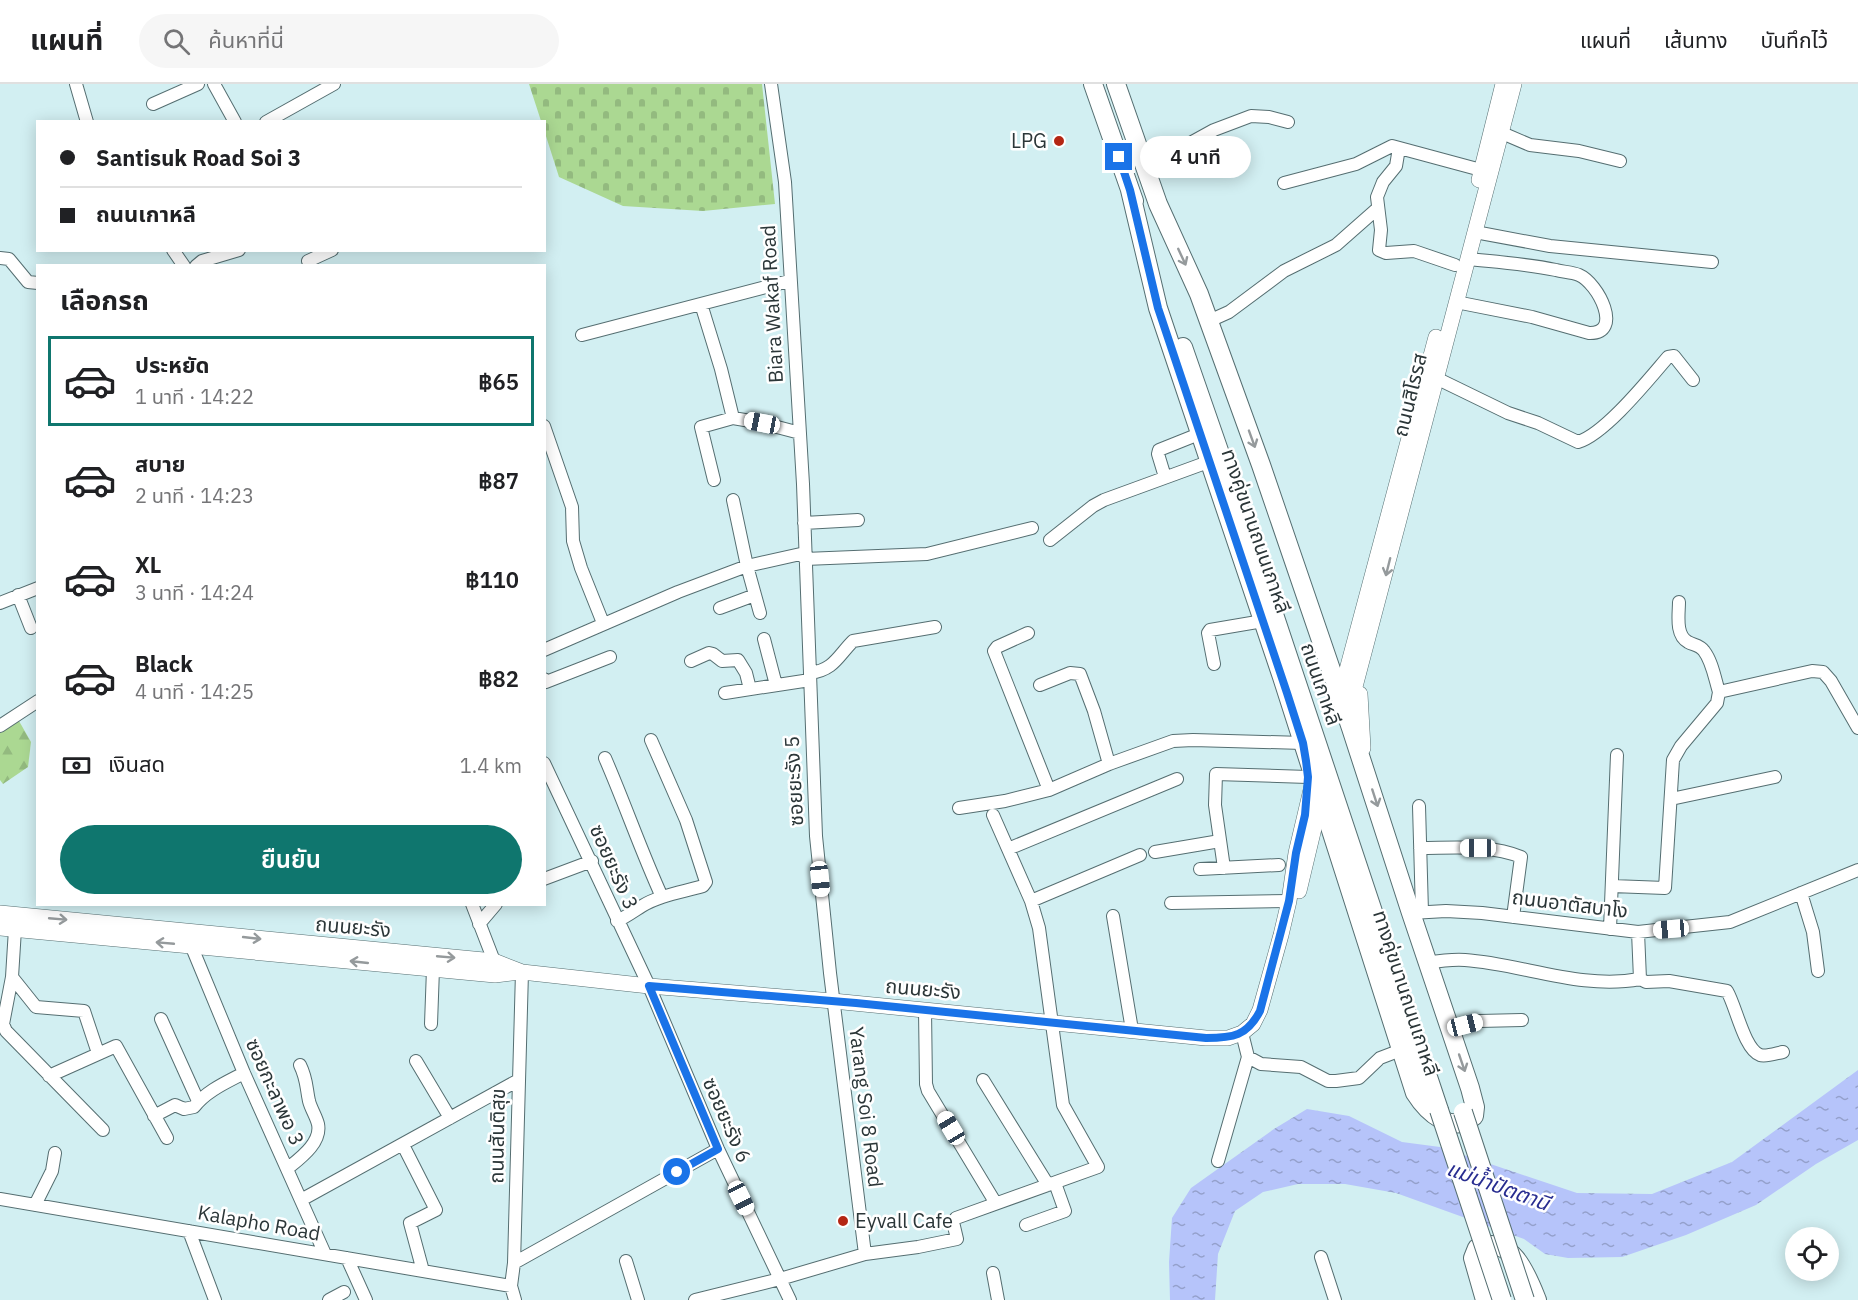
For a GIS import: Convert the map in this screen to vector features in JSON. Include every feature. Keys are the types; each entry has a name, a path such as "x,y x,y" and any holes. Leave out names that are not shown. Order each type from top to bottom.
{"highway":[{"name":"ถนนเกาหลี","path":"1093,84 1259,566 1502,1300"},
{"path":"1102,108 1114,84"},
{"path":"1114,84 1143,159"},
{"name":"ทางคู่ขนานถนนเกาหลี","path":"1130,190 1158,308 1303,743 1311,777 1321,799 1414,1093 1437,1118 1455,1124 1467,1122 1474,1116 1475,1107 1427,963 1416,913 1321,644 1262,465 1199,294 1158,204 1143,159"},
{"path":"1337,850 1361,901 1439,1110"},
{"path":"1463,1112 1525,1300"},
{"path":"1485,1300 1473,1258 1477,1248 1484,1245 1497,1246 1520,1262 1537,1300"}],"main road":[{"name":"ถนนสิโรรส","path":"1340,696 1461,262 1503,84"},
{"name":"ถนนสิโรรส","path":"1347,717 1456,302 1461,262 1475,232 1514,84"},
{"path":"1321,644 1332,656 1338,657 1344,656 1354,644"},
{"path":"1360,673 1364,767"},
{"path":"1242,1033 1253,1024 1260,1011 1273,964 1289,901 1311,777"},
{"path":"1273,964 1287,934 1321,799"},
{"path":"1309,848 1320,842 1329,843 1337,850"},
{"name":"ถนนยะรัง","path":"0,913 318,951 433,969 495,975 522,972 1206,1038 1228,1038 1242,1033"},
{"name":"ถนนยะรัง","path":"8,929 191,945 494,961 522,972"}],"street":[{"path":"76,84 86,120"},
{"path":"153,104 198,84"},
{"path":"270,120 334,84"},
{"name":"Biara Wakaf Road","path":"771,84 785,182 805,556"},
{"path":"219,86 234,120"},
{"path":"1143,159 1185,146 1214,130 1251,116 1269,117 1288,122"},
{"path":"1502,133 1530,145 1579,151 1620,161"},
{"path":"1284,183 1356,164 1392,146 1481,171"},
{"path":"1399,148 1396,166 1379,190 1378,208 1381,231 1379,246 1381,252 1414,251 1461,262 1537,266 1578,275 1594,287 1605,309 1605,324 1597,333 1589,333 1532,317 1456,302"},
{"path":"1209,321 1229,312 1284,271 1336,245 1378,208"},
{"path":"1475,232 1550,246 1713,262"},
{"path":"198,264 232,252"},
{"path":"307,259 326,252"},
{"path":"0,258 9,259 28,282 36,283"},
{"path":"582,335 789,281"},
{"path":"701,304 733,418"},
{"path":"1436,378 1508,413 1538,423 1578,442 1589,437 1624,408 1668,357 1674,356 1693,380"},
{"path":"714,480 701,427 733,418 800,433"},
{"path":"546,432 572,507 573,541 581,568 603,623"},
{"path":"1166,477 1158,454 1159,450 1199,434"},
{"path":"1050,540 1093,506 1208,462"},
{"path":"733,500 760,613"},
{"path":"804,524 858,520"},
{"path":"546,647 747,566 805,556 927,554 1032,528"},
{"name":"ซอยยะรัง 5","path":"805,556 816,836 833,1001"},
{"path":"0,603 36,589"},
{"path":"18,595 31,628"},
{"path":"720,608 755,595"},
{"path":"1612,886 1665,888 1674,756 1717,703 1719,692 1706,652 1685,641 1679,630 1679,602"},
{"path":"1214,664 1208,633 1210,630 1263,621"},
{"path":"725,693 776,685 823,672 840,657 851,642 857,640 935,627"},
{"path":"1028,633 997,647 994,651 1049,790"},
{"path":"764,639 776,685"},
{"path":"691,661 709,653 722,660 738,660 746,673 750,689"},
{"path":"546,682 610,657"},
{"path":"1719,692 1812,671 1823,672 1831,681 1858,728"},
{"path":"1040,685 1070,673 1080,674 1094,711 1109,764"},
{"path":"0,726 36,702"},
{"path":"617,921 662,897 703,886 706,882 686,820 651,740"},
{"path":"959,808 1005,801 1049,790 1109,764 1173,741 1303,743"},
{"path":"1610,929 1617,754"},
{"path":"605,758 630,817 642,855 662,897"},
{"path":"1224,868 1215,805 1216,774 1311,777"},
{"path":"1671,799 1775,777"},
{"path":"1008,849 1177,779"},
{"name":"ซอยยะรัง 3","path":"549,787 592,861 617,921 649,986"},
{"path":"1416,913 1420,848 1419,806"},
{"path":"695,1300 780,1279 865,1254 957,1239 954,1219 995,1202 1098,1167 1063,1105 1039,928 1031,901 993,815"},
{"path":"1155,852 1220,841"},
{"path":"1420,848 1478,848 1521,857 1513,917"},
{"path":"1031,901 1140,855"},
{"path":"546,878 592,861"},
{"path":"1200,870 1279,865"},
{"name":"ถนนอาตัสบาโง","path":"1416,913 1446,911 1638,932 1730,922 1858,870"},
{"path":"1801,893 1813,932 1818,971"},
{"path":"1171,903 1289,901"},
{"path":"473,906 494,961"},
{"path":"479,924 494,906"},
{"path":"1113,916 1132,1030"},
{"path":"8,929 12,978 3,1024 6,1031 103,1130"},
{"path":"1638,932 1640,979"},
{"name":"ซอยกะลาพอ 3","path":"191,945 244,1073 325,1254"},
{"path":"1427,963 1462,959 1556,976 1611,983 1640,979 1646,982 1669,981 1727,991 1743,1031 1757,1054 1762,1056 1783,1052"},
{"path":"431,1024 433,969"},
{"name":"ถนนสันติสุข","path":"515,1300 511,1286 514,1263 517,1081 522,972"},
{"path":"12,978 36,1007 84,1011 98,1053"},
{"name":"ซอยยะรัง 6","path":"649,986 718,1149 790,1300"},
{"name":"Yarang Soi 8 Road","path":"833,1001 865,1254"},
{"path":"926,1010 926,1084 928,1091 995,1202"},
{"path":"160,1019 198,1101"},
{"path":"1450,1029 1479,1021 1522,1020"},
{"path":"1218,1161 1248,1057 1242,1033"},
{"path":"49,1076 116,1046 167,1138"},
{"path":"1248,1057 1269,1065 1301,1067 1328,1081 1336,1081 1359,1078 1380,1058 1401,1050"},
{"path":"416,1061 450,1118"},
{"path":"287,1169 311,1147 318,1128 308,1098 306,1077 300,1065"},
{"path":"154,1116 175,1105 189,1109 194,1107 198,1101 244,1073"},
{"path":"983,1080 1051,1184 1065,1211 1026,1225"},
{"path":"301,1200 517,1081"},
{"path":"403,1144 436,1210 410,1223 423,1271"},
{"path":"514,1263 718,1149"},
{"path":"35,1205 52,1171 55,1153"},
{"name":"Kalapho Road","path":"0,1199 511,1286"},
{"path":"189,1231 215,1300"},
{"path":"1321,1257 1335,1300"},
{"path":"347,1258 366,1300"},
{"path":"626,1261 638,1300"},
{"path":"993,1274 998,1300"},
{"path":"329,1300 344,1292"}],"green space":[{"path":"529,84 762,84 775,204 703,211 623,206 559,177 546,136 546,120 541,120"},
{"path":"19,721 31,742 28,767 3,784 0,780 0,733"}],"water":[{"name":"แม่น้ำปัตตานี","path":"1858,1070 1858,1140 1816,1164 1756,1205 1686,1235 1622,1257 1568,1258 1545,1254 1524,1239 1396,1193 1345,1184 1298,1184 1263,1192 1235,1211 1218,1254 1215,1300 1170,1300 1169,1262 1172,1218 1191,1188 1274,1129 1307,1109 1349,1116 1402,1142 1440,1147 1577,1193 1652,1194 1732,1162"}],"place":[{"name":"LPG","path":"1059,141"},
{"name":"Eyvall Cafe","path":"843,1221"}],"route":[{"path":"677,1172 718,1149 649,986 856,1003 1206,1038 1228,1038 1242,1033 1253,1024 1260,1011 1289,901 1296,853 1305,815 1308,777 1306,761 1303,743 1287,693 1158,308 1130,190 1119,157"}]}
